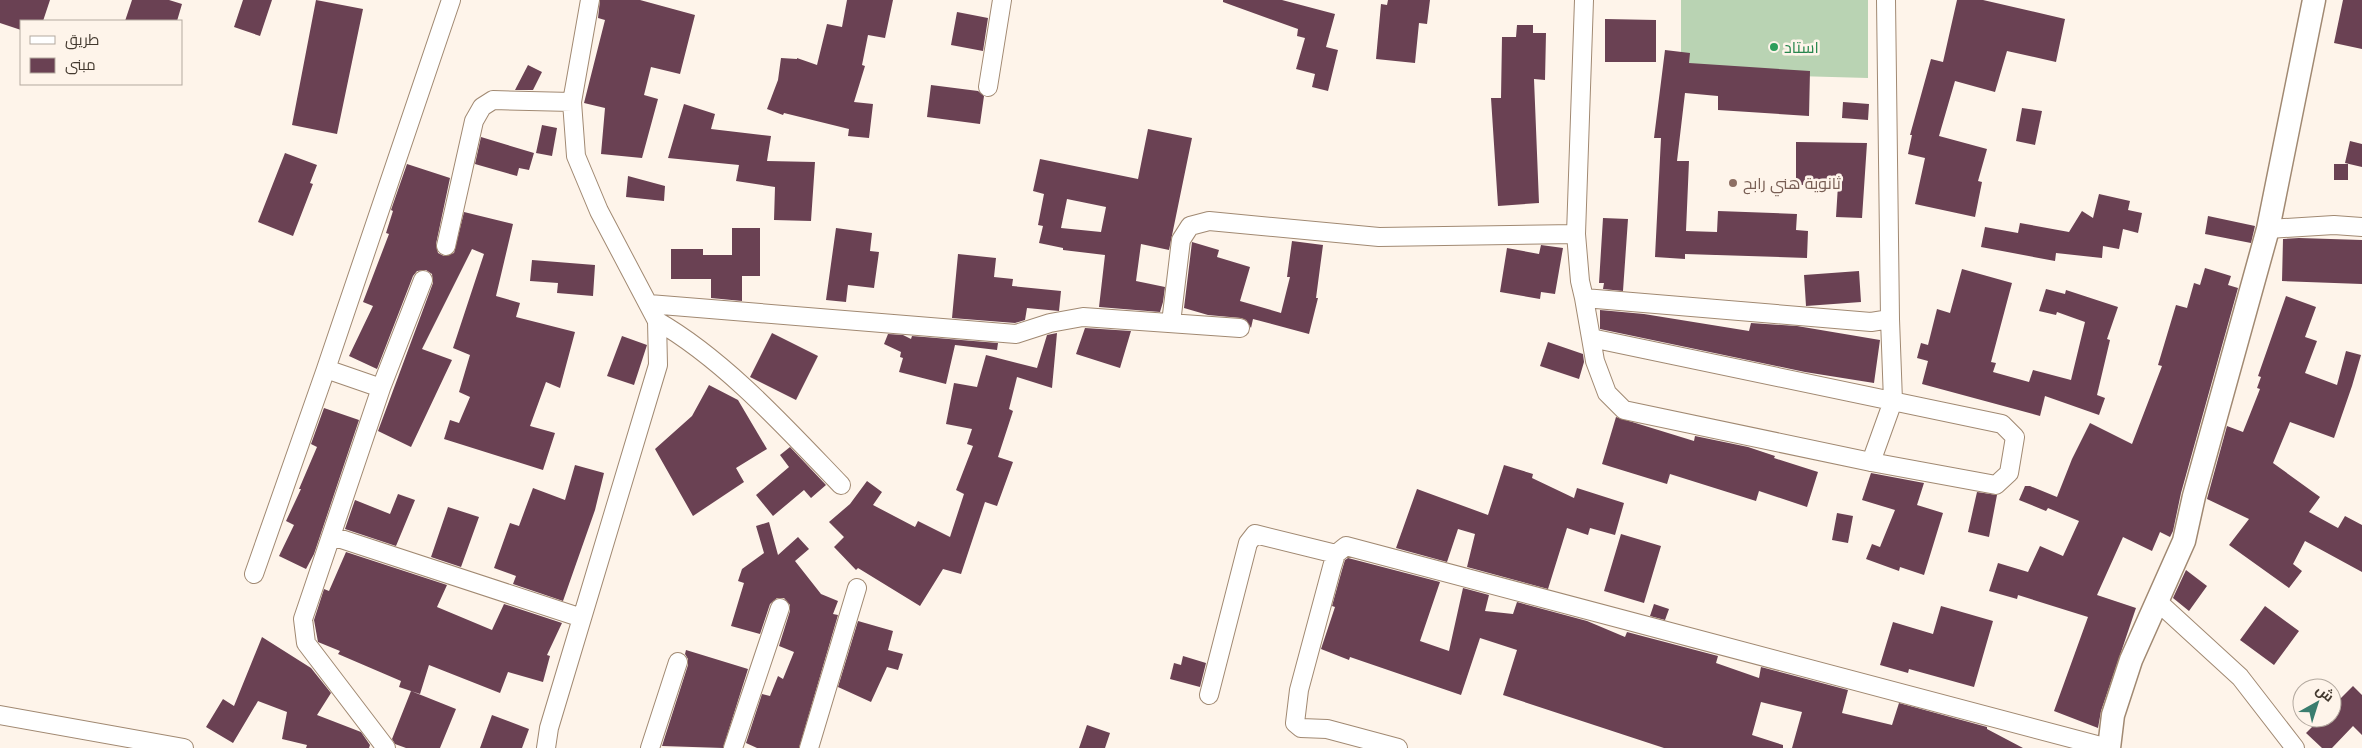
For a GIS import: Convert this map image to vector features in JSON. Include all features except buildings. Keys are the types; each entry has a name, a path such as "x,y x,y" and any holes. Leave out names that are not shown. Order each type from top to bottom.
{"street":[{"path":"254,574 326,369 451,0"},
{"path":"546,748 549,728 658,365 658,321 599,211 576,156 572,102 590,0"},
{"path":"988,87 1002,0"},
{"path":"1584,0 1576,234 1580,281 1595,361 1607,393 1624,410 1871,462 1996,485 2009,473 2015,437 2002,424 1591,338"},
{"path":"1871,462 1893,400 1890,319 1886,0"},
{"path":"1398,748 1327,729 1301,728 1295,724 1299,690 1336,554 1346,546 2108,748 2113,716 2131,660 2184,541 2194,496 2268,229 2314,0"},
{"path":"446,246 474,121 482,107 493,100 572,102"},
{"path":"1172,324 1181,240 1190,226 1209,221 1379,237 1576,234"},
{"path":"2268,229 2334,225 2362,226"},
{"path":"386,748 306,643 303,620 381,388 423,280"},
{"path":"1584,298 1871,322 1890,319"},
{"path":"649,304 1016,334 1050,323 1083,317 1240,328"},
{"path":"658,321 687,338 774,416 842,485"},
{"path":"326,369 381,388"},
{"path":"1209,695 1248,543 1255,534 1336,554"},
{"path":"332,536 582,618"},
{"path":"809,748 857,588"},
{"path":"2157,601 2240,677 2295,748"},
{"path":"733,748 780,608"},
{"path":"650,748 678,662"},
{"path":"0,715 184,748"}],"green space":[{"name":"استاد","path":"1681,0 1868,0 1868,78 1681,73"}],"place":[{"name":"استاد","path":"1774,47"},
{"name":"ثانوية هني رابح","path":"1733,183"}]}
